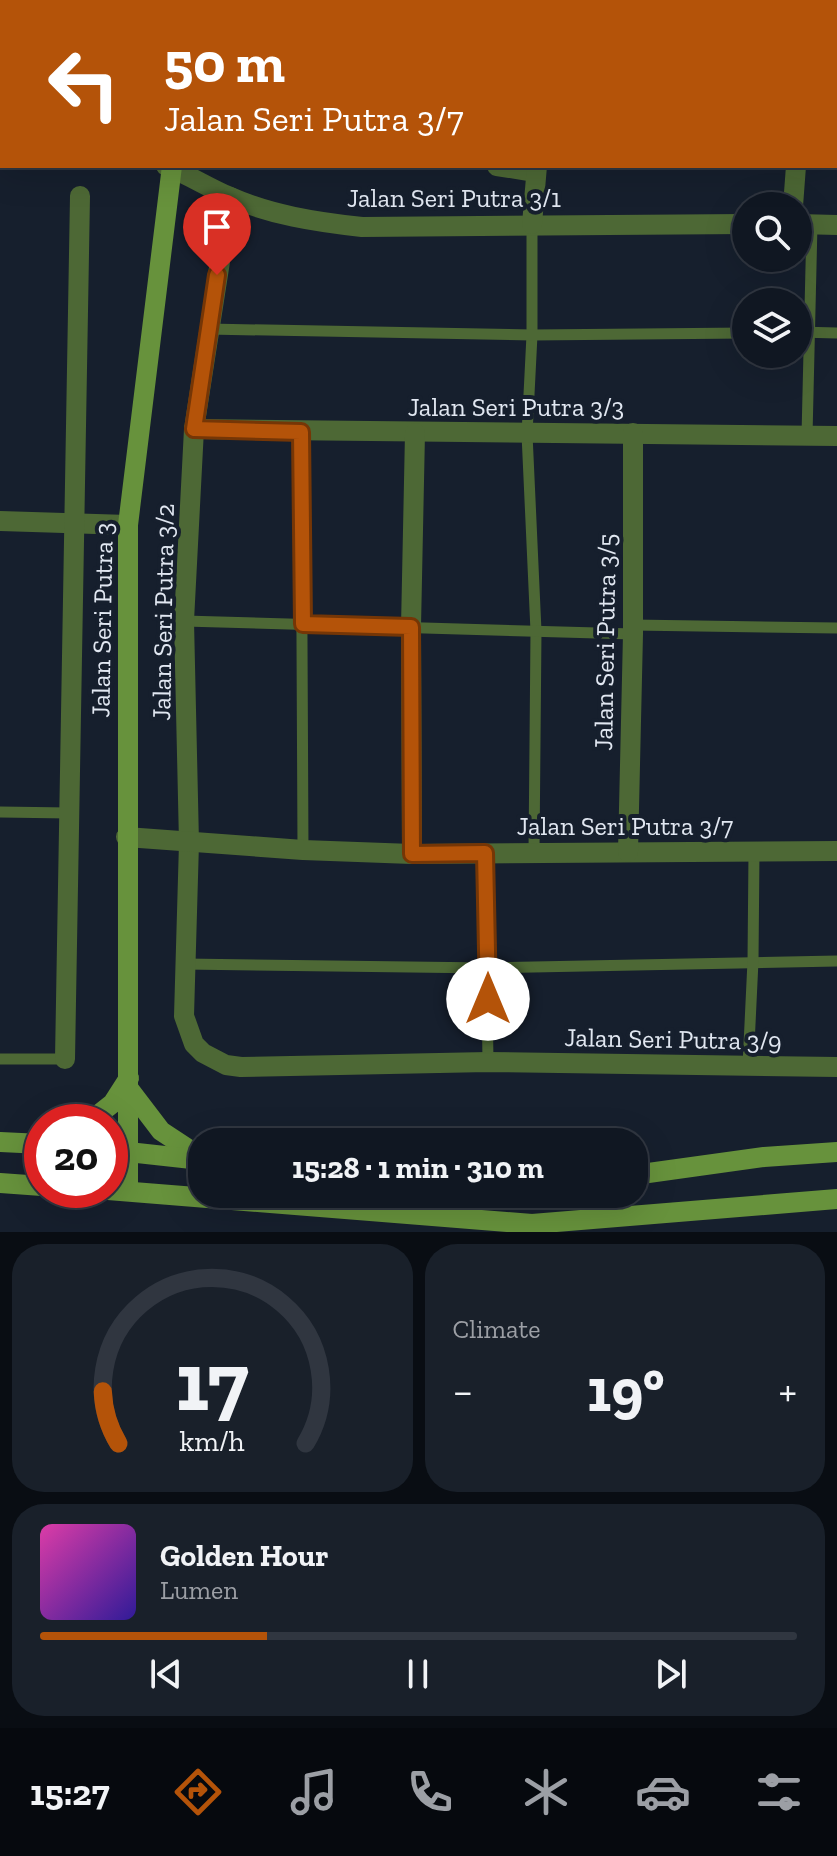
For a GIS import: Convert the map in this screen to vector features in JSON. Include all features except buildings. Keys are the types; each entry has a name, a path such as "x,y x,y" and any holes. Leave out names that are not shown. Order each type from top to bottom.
{"street":[{"name":"Jalan Seri Putra 3","path":"126,1104 129,1083 126,837 128,525 170,168"},
{"name":"Jalan Seri Putra 3/1","path":"172,168 230,197 272,212 316,222 362,227 732,224"},
{"path":"794,192 796,168"},
{"path":"532,224 536,169"},
{"path":"65,1059 80,196"},
{"name":"Jalan Seri Putra 3/2","path":"187,1031 184,964 189,843 184,621 194,429 230,197"},
{"path":"812,224 837,225"},
{"name":"Jalan Seri Putra 3/3","path":"194,429 837,436"},
{"path":"412,854 411,627 415,433"},
{"name":"Jalan Seri Putra 3/5","path":"628,852 633,433"},
{"path":"0,521 128,525"},
{"name":"Jalan Seri Putra 3/7","path":"126,837 303,850 412,854 837,851"},
{"name":"Jalan Seri Putra 3/9","path":"187,1031 203,1053 226,1065 241,1067 488,1062 837,1067"},
{"path":"112,1104 129,1083 161,1131 188,1149"},
{"path":"0,1142 24,1143"},
{"path":"128,1152 188,1158"},
{"path":"648,1173 764,1157 837,1152"},
{"path":"0,1183 24,1185"},
{"path":"128,1192 532,1224 837,1199"}],"lane":[{"path":"532,224 532,335 527,434 536,631 534,853"},
{"path":"208,329 532,335 732,333"},
{"path":"812,332 837,333"},
{"path":"805,368 807,436"},
{"path":"301,432 303,850"},
{"path":"184,621 536,631 837,628"},
{"path":"0,812 69,813"},
{"path":"748,1066 754,852"},
{"path":"485,853 488,1062"},
{"path":"184,964 488,968 837,961"},
{"path":"0,1059 65,1059"}],"route":[{"path":"217,275 194,429 301,432 303,624 411,627 412,854 485,853 488,999"}]}
